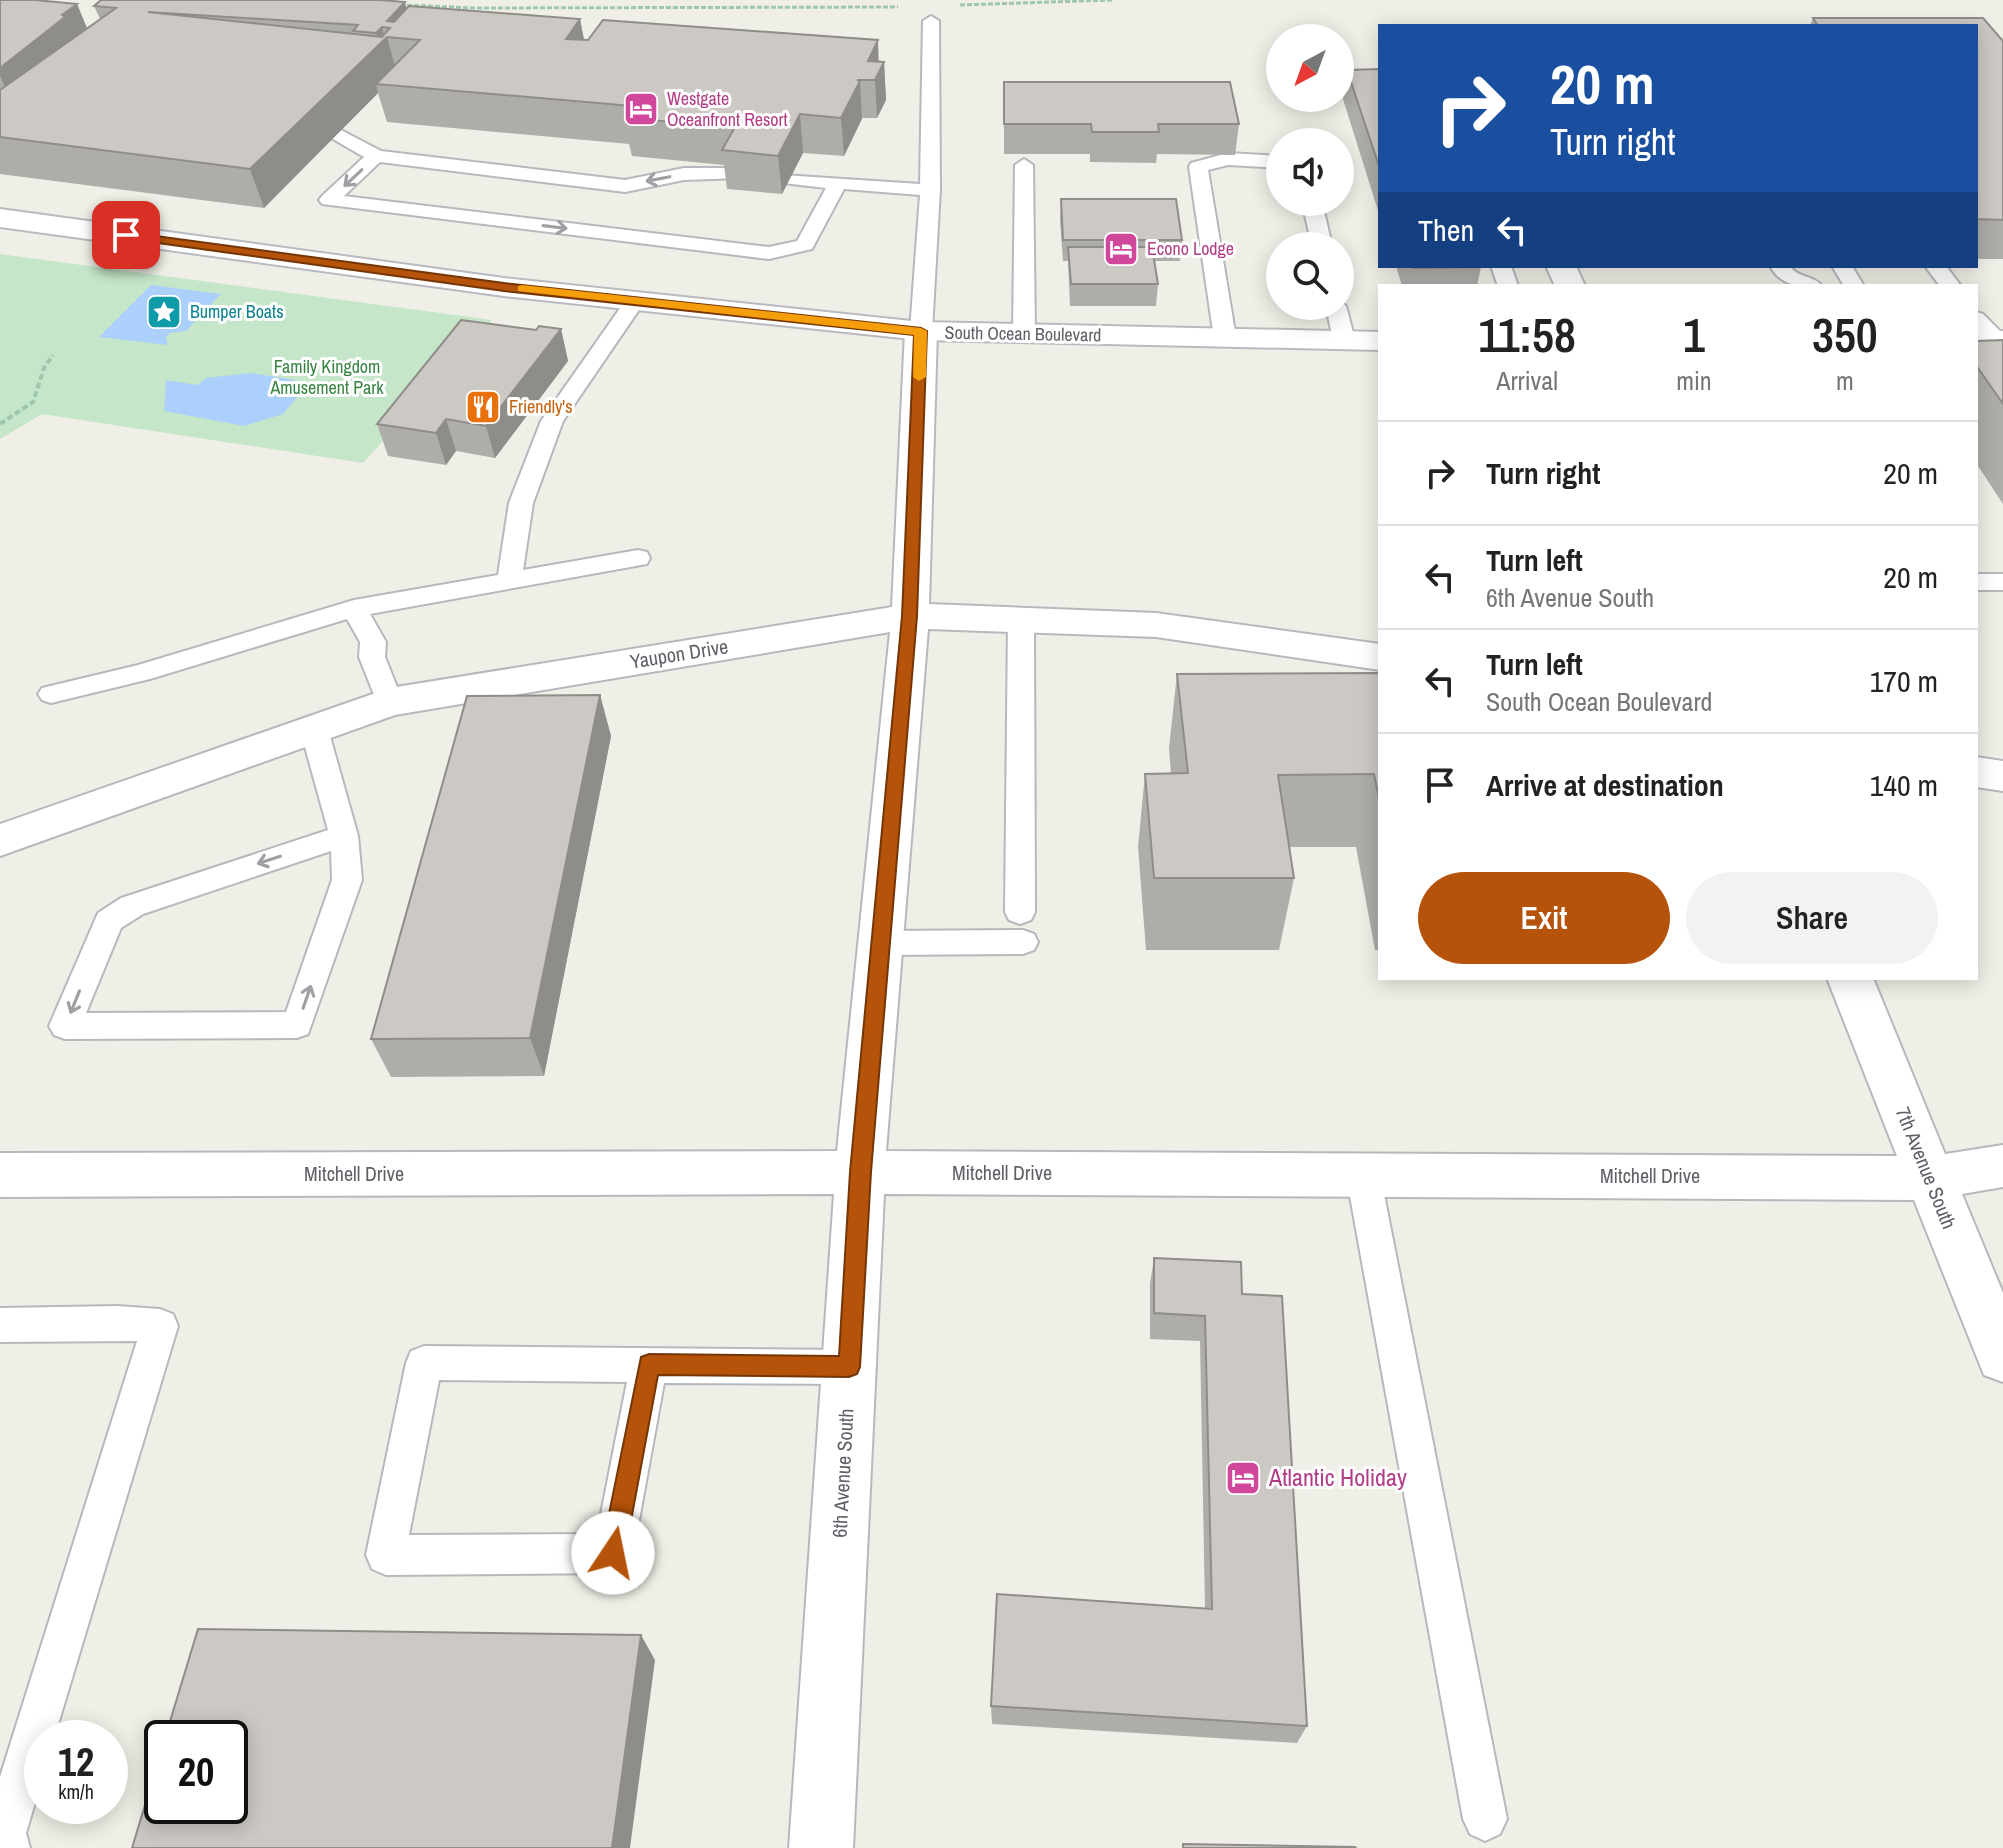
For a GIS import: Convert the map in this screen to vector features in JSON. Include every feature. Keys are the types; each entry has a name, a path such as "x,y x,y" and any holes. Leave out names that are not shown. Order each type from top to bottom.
{"street":[{"name":"South Ocean Boulevard","path":"0,218 504,287 921,331 1378,341"},
{"name":"6th Avenue South","path":"821,1848 860,1172 910,616 921,331"},
{"name":"Yaupon Drive","path":"0,840 390,702 910,616 1156,625 1378,657"},
{"path":"1978,772 2003,776"},
{"name":"7th Avenue South","path":"1851,980 2003,1357"},
{"name":"Mitchell Drive","path":"0,1175 860,1172 1930,1178 2003,1166"}],"lane":[{"path":"921,331 930,190 931,21"},
{"path":"282,128 337,134 376,156 625,186 684,174 735,174"},
{"path":"376,156 329,200 769,253 805,245 838,183"},
{"path":"1225,338 1198,167 1228,159 1266,161"},
{"path":"1024,165 1024,334"},
{"path":"790,179 930,190"},
{"path":"1781,268 1785,275 1807,284"},
{"path":"1937,268 1949,284"},
{"path":"509,581 521,503 552,421 635,301"},
{"path":"1339,320 1344,340"},
{"path":"51,694 141,673 354,608 638,558"},
{"path":"354,608 373,642 372,657 390,702"},
{"path":"882,943 1021,927 1021,620"},
{"path":"314,729 344,836 347,880 297,1025 65,1026 109,921 132,906 344,836"},
{"path":"1363,1174 1485,1819"},
{"path":"0,1325 117,1323 160,1326 4,1838"},
{"path":"649,1365 613,1553 386,1555 424,1363 649,1365 849,1367"}],"path":[{"path":"953,5 1112,0"},
{"path":"398,5 477,8 909,7"},
{"path":"0,424 30,404 38,394 42,368 53,355"}],"green space":[{"name":"Family Kingdom Amusement Park","path":"0,254 492,320 363,463 42,414 0,439"}],"water":[{"name":"Bumper Boats","path":"151,285 221,294 186,331 169,333 166,338 168,345 99,337"},
{"path":"250,373 295,380 300,394 283,414 244,426 164,411 166,380 198,385 206,378"}],"building":[{"path":"0,0 35,0 77,4 0,68"},
{"path":"101,0 380,0 405,2 387,21 394,22 409,6 580,19 566,39 588,40 603,20 878,40 868,61 884,62 875,80 857,80 860,81 841,118 800,114 778,156 722,150 735,127 625,118 633,106 376,84 420,40 387,37 250,169 0,137 0,90 116,8 94,6","holes":["148,12 358,25 353,31 376,33 382,27 390,28 382,37"]},
{"path":"1813,18 1983,18 2003,41 2003,220 1978,219 1978,24 1817,24"},
{"path":"1378,69 1378,163 1354,91 1354,70"},
{"path":"1004,82 1230,82 1239,124 1158,124 1159,132 1092,132 1091,124 1004,124"},
{"path":"1061,199 1176,199 1182,240 1063,240"},
{"path":"1068,247 1152,247 1158,284 1071,284"},
{"path":"461,320 536,330 539,326 561,329 486,426 446,419 436,433 377,424"},
{"path":"2003,340 2003,404 1978,368 1978,341"},
{"path":"1378,673 1378,793 1374,774 1278,775 1294,878 1154,878 1145,774 1188,773 1177,674"},
{"path":"600,695 530,1038 371,1039 467,696"},
{"name":"Atlantic Holiday","path":"1154,1258 1241,1262 1242,1294 1282,1296 1307,1726 991,1706 997,1594 1212,1609 1205,1316 1154,1313"},
{"path":"198,1629 641,1635 612,1848 132,1848 144,1808 144,1824 248,1824 248,1720 170,1720"},
{"path":"1183,1844 1355,1847 1356,1848 1183,1848"}],"slow traffic":[{"path":"522,289 921,331 919,377"}],"place":[{"name":"Westgate Oceanfront Resort","path":"641,109"},
{"name":"Econo Lodge","path":"1121,249"},
{"name":"Bumper Boats","path":"164,312"},
{"name":"Friendly's","path":"483,407"},
{"name":"Atlantic Holiday","path":"1243,1478"}],"route":[{"path":"126,235 504,287 921,331 910,616 860,1172 849,1367 649,1365 613,1553"}]}
